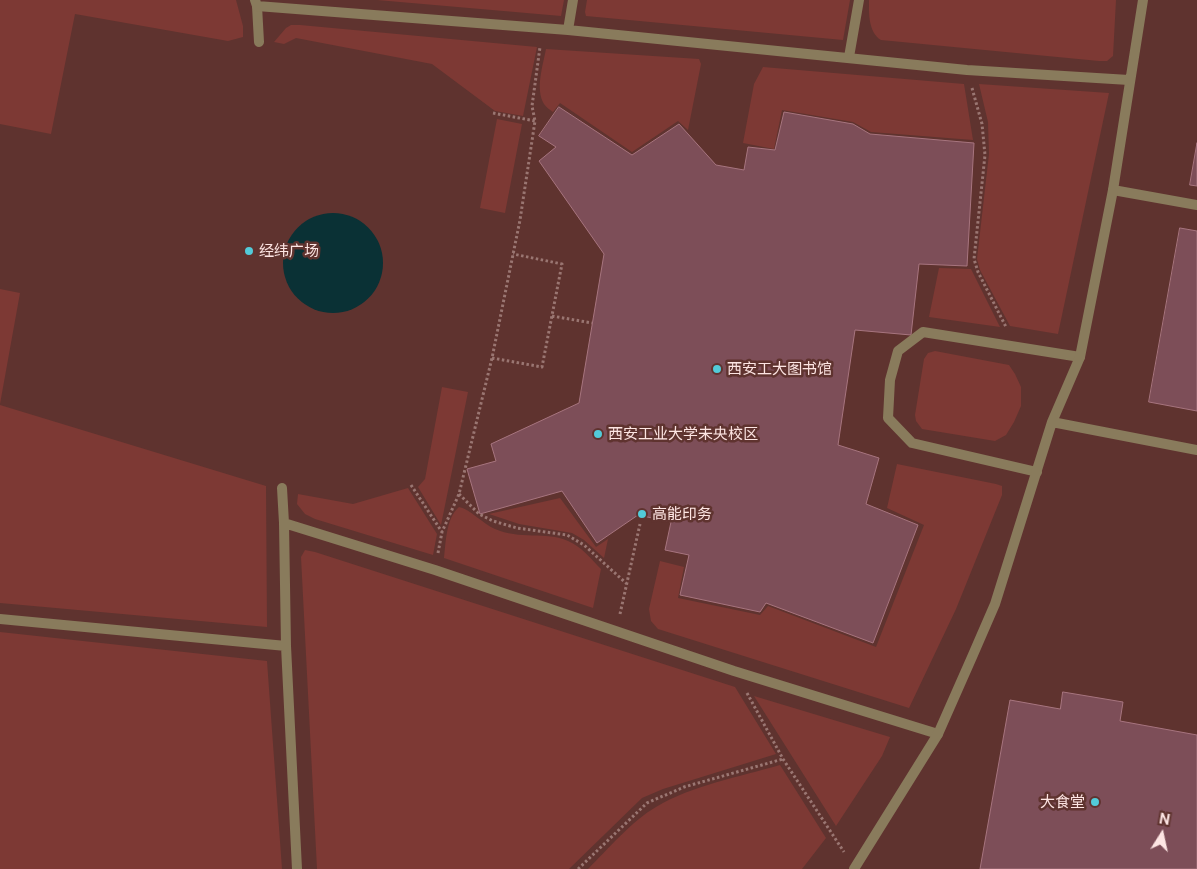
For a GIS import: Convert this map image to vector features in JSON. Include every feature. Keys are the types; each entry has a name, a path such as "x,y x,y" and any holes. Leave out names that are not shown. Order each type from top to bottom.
{"street":[{"path":"568,30 573,0"},
{"path":"848,57 859,0"},
{"path":"854,868 938,734 995,604 1052,422 1080,357 1113,190 1142,0"},
{"path":"259,42 256,3 568,30 967,70 1129,80"},
{"path":"1113,190 1197,204"},
{"path":"1037,472 912,443 888,418 890,380 898,351 923,332 1080,357"},
{"path":"1052,422 1197,450"},
{"path":"282,488 286,646 297,869"},
{"path":"284,523 435,570 734,671 938,734"},
{"path":"0,619 286,646"}],"path":[{"path":"435,570 442,532 459,494 492,358 513,254 535,121 532,106 543,29"},
{"path":"967,70 982,124 985,155 974,259 978,272 998,309 1014,346"},
{"path":"493,113 535,121"},
{"path":"492,358 542,367 562,264 513,254"},
{"path":"552,316 592,323"},
{"path":"411,485 442,532"},
{"path":"459,494 479,514 494,521 517,528 567,535 584,545 626,584"},
{"path":"616,632 640,524"},
{"path":"734,671 783,758 854,868"},
{"path":"578,869 648,803 684,787 783,758"}],"shaded area":[{"path":"0,0 236,0 243,26 243,37 228,41 75,14 51,134 0,124"},
{"path":"377,0 564,0 561,16"},
{"path":"587,0 850,0 843,40 586,16"},
{"path":"869,0 1116,0 1113,56 1107,61 1099,61 881,40 871,27"},
{"path":"291,25 537,47 523,116 495,111 432,64 296,38 284,44 274,42"},
{"path":"546,49 699,59 701,64 688,130 678,121 632,152 560,103 553,112 544,104 540,91 540,77"},
{"path":"763,67 964,84 973,140 871,132 853,122 782,110 774,149 743,143 754,84"},
{"path":"979,84 1109,93 1058,334 1010,326 980,270 977,259 989,154 988,122"},
{"path":"497,119 522,124 505,213 480,208"},
{"path":"939,268 971,269 1000,327 929,317"},
{"path":"0,289 20,293 0,404"},
{"path":"935,351 1009,365 1021,387 1021,406 1006,435 995,441 922,429 916,421 915,415 924,359 928,353"},
{"path":"442,387 468,392 441,525 418,487 425,479"},
{"path":"0,405 266,486 267,627 0,603"},
{"path":"897,464 1002,486 1002,495 956,609 909,708 658,629 651,621 649,609 660,561 684,567 678,598 760,615 768,606 876,647 924,525 887,508"},
{"path":"408,488 437,534 433,555 315,519 305,514 297,504 298,494 353,504"},
{"path":"560,498 596,547 608,539 604,558 584,540 572,533 519,524 489,514"},
{"path":"459,507 468,511 490,527 504,532 551,536 578,546 601,569 593,608 444,558 451,517"},
{"path":"305,550 735,687 776,754 663,789 642,798 569,869 317,869 301,557"},
{"path":"0,632 267,661 282,869 0,869"},
{"path":"754,696 890,737 882,756 836,826"},
{"path":"780,765 826,838 802,869 588,869 629,827 670,799 701,787"}],"water":[{"path":"333,213 343,214 361,221 375,235 382,253 382,273 375,291 361,305 343,312 333,313 323,312 305,305 291,291 284,273 283,263 284,253 291,235 305,221 323,214"}],"building":[{"name":"西安工大图书馆","path":"559,107 632,155 679,124 716,165 744,170 748,147 775,150 784,112 853,124 870,134 974,143 967,266 919,264 911,335 855,330 838,445 879,458 866,504 918,525 873,643 766,603 760,612 680,595 689,555 665,550 671,522 638,515 597,543 562,491 480,514 467,469 496,461 491,444 579,403 604,254 539,161 556,147 539,136"},
{"path":"1197,143 1197,186 1190,185"},
{"path":"1180,228 1197,231 1197,411 1149,402"},
{"name":"大食堂","path":"1063,692 1123,702 1120,721 1197,735 1197,869 980,869 1010,700 1060,709"}],"place":[{"name":"经纬广场","path":"249,251"},
{"name":"西安工大图书馆","path":"717,369"},
{"name":"西安工业大学未央校区","path":"598,434"},
{"name":"高能印务","path":"642,514"},
{"name":"大食堂","path":"1095,802"}]}
